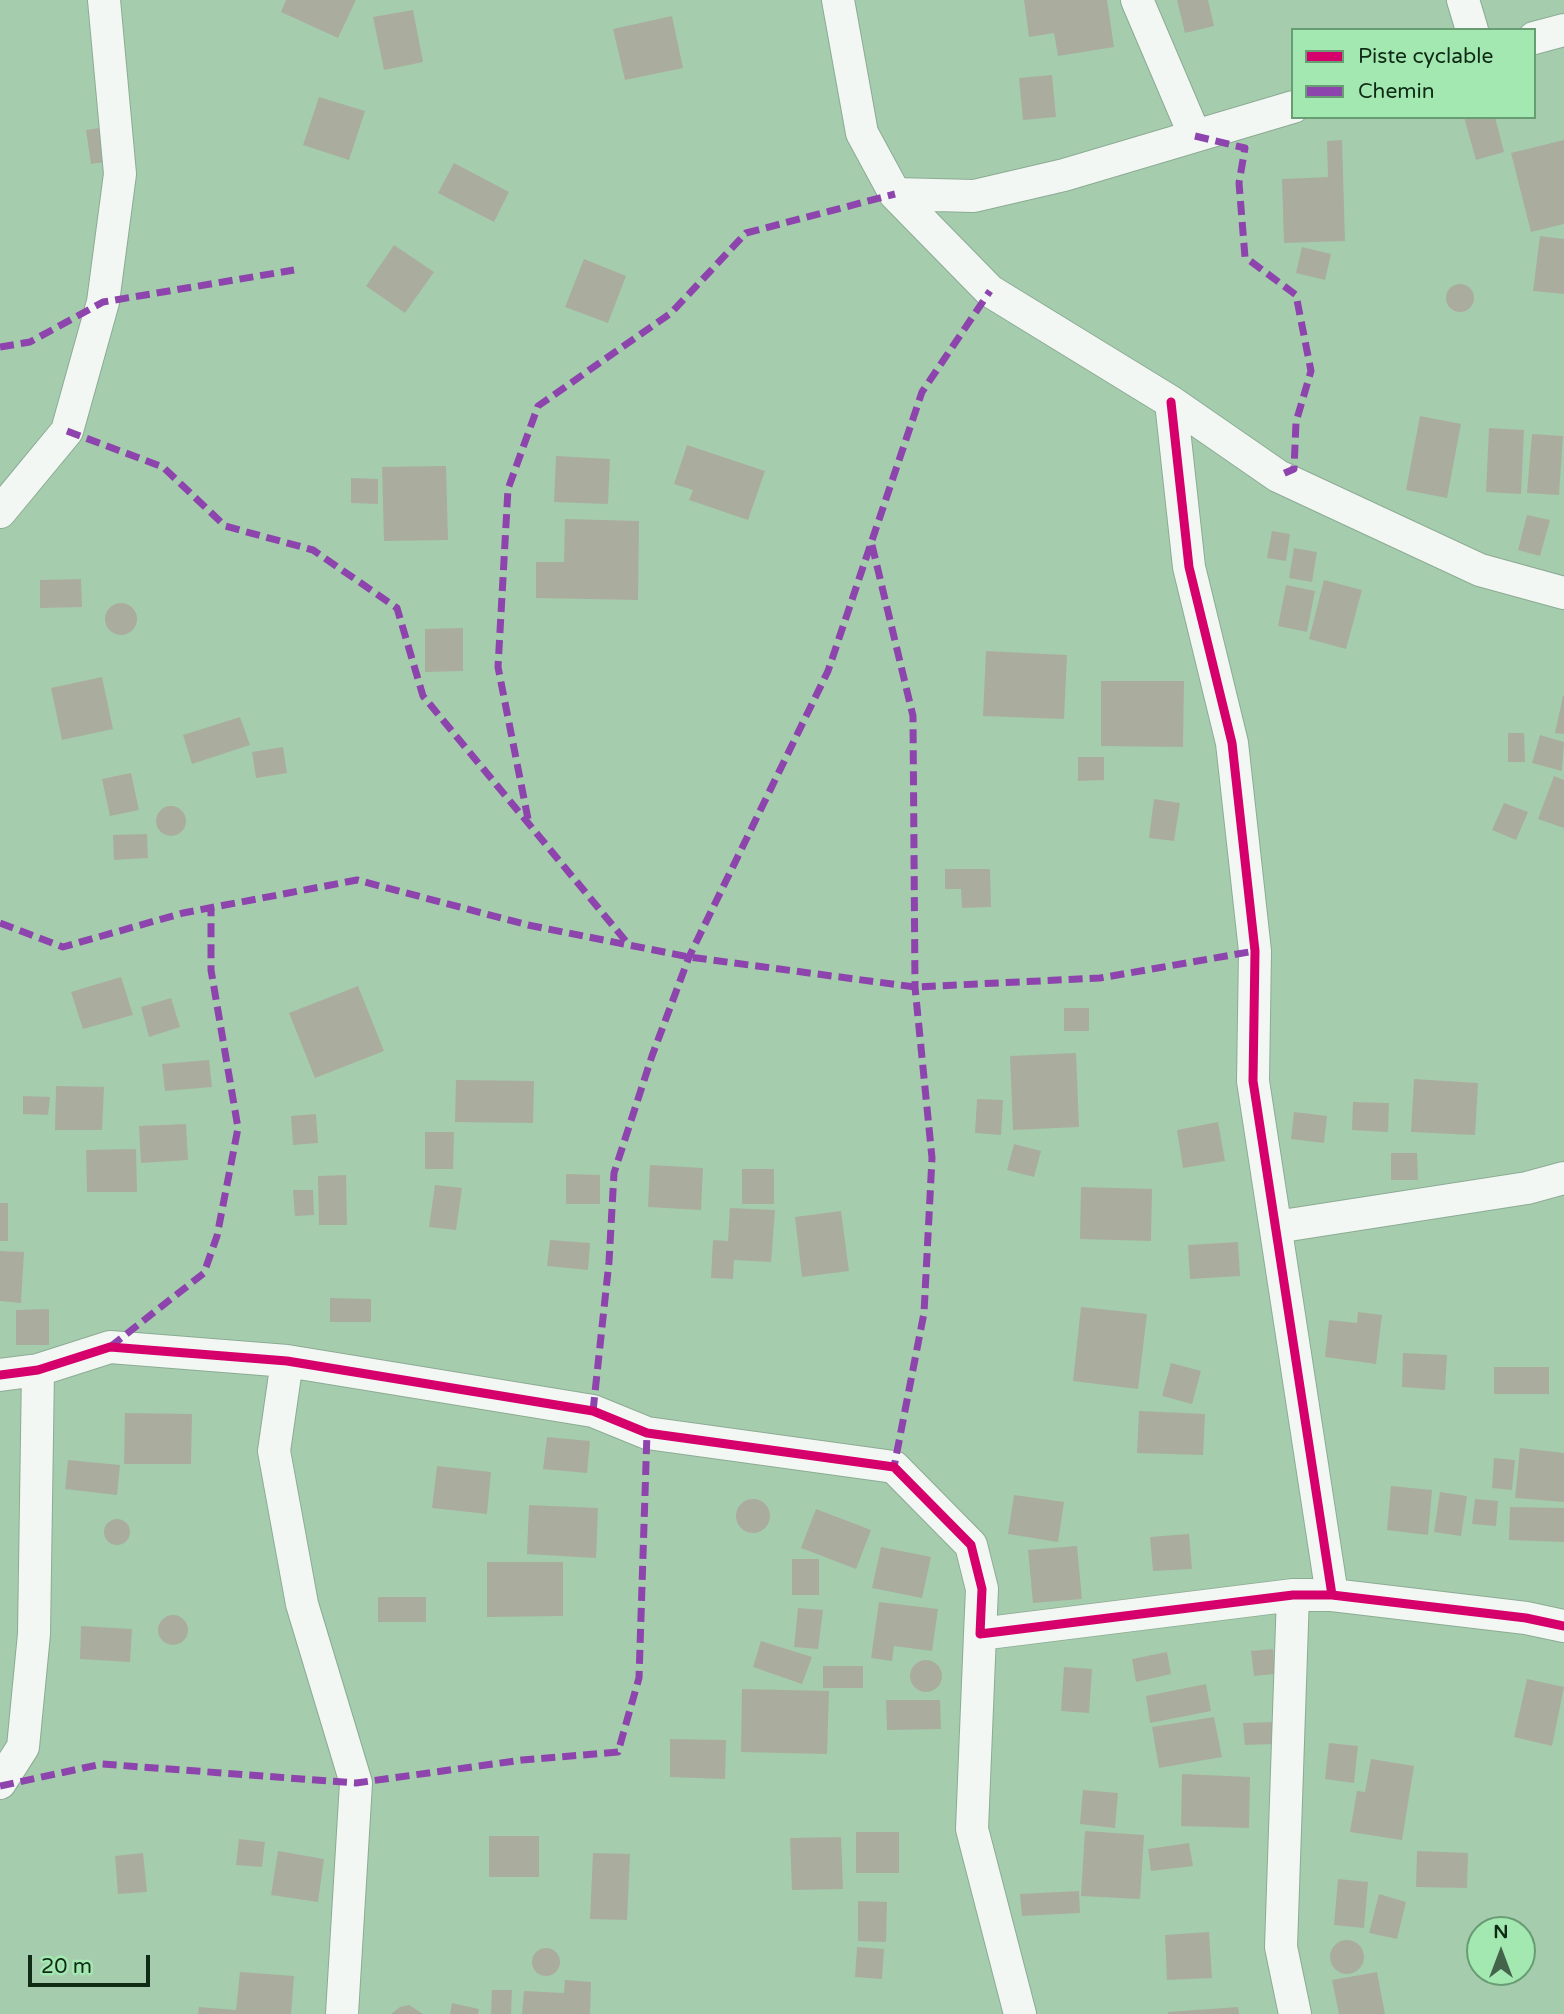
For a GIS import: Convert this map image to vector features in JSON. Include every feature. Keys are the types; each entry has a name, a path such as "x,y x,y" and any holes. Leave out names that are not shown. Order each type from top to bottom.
{"street":[{"path":"0,512 67,431 103,302 120,174 104,0"},
{"path":"838,0 862,133 895,194 990,291 1171,402 1278,475 1480,570 1564,593"},
{"path":"1136,0 1195,136"},
{"path":"1463,0 1471,28"},
{"path":"1536,37 1564,30"},
{"path":"895,194 974,196 1064,175 1291,108"},
{"path":"1171,402 1189,567 1232,743 1255,951 1253,1081 1332,1595"},
{"path":"1276,1227 1527,1188 1564,1178"},
{"path":"0,1375 38,1370 110,1347 287,1361 593,1411 647,1433 894,1467 971,1545 982,1589 972,1829 1020,2014"},
{"path":"287,1361 274,1451 302,1604 356,1783 342,2014"},
{"path":"0,1783 23,1747 34,1634 38,1370"},
{"path":"1293,1595 1281,1947 1295,2014"},
{"path":"980,1634 1293,1595 1332,1595 1526,1618 1564,1626"}],"building":[{"path":"286,0 356,0 338,38 281,12"},
{"path":"1024,0 1107,0 1114,47 1058,56 1054,33 1029,37"},
{"path":"1177,0 1208,0 1214,26 1185,33"},
{"path":"413,10 423,62 384,70 373,17"},
{"path":"672,16 683,68 625,80 613,29"},
{"path":"1052,75 1056,117 1023,120 1019,78"},
{"path":"319,97 365,111 349,160 303,145"},
{"path":"1465,119 1496,119 1504,152 1476,160"},
{"path":"106,127 112,161 91,164 86,130"},
{"path":"1342,140 1345,241 1284,243 1282,179 1328,177 1327,141"},
{"path":"1564,140 1564,224 1531,232 1511,153"},
{"path":"454,163 509,192 494,222 438,193"},
{"path":"1540,236 1564,239 1564,294 1533,291"},
{"path":"394,245 434,272 405,313 366,286"},
{"path":"1302,247 1331,254 1325,280 1296,273"},
{"path":"584,259 626,276 608,323 565,307"},
{"path":"1460,284 1470,288 1474,298 1470,308 1460,312 1450,308 1446,298 1450,288"},
{"path":"1420,416 1461,424 1447,498 1406,490"},
{"path":"1489,428 1524,430 1521,494 1486,492"},
{"path":"1532,434 1563,436 1559,495 1527,493"},
{"path":"687,445 765,471 748,520 689,500 693,490 674,484"},
{"path":"556,456 610,459 608,504 554,502"},
{"path":"446,466 448,540 384,541 382,467"},
{"path":"351,478 378,479 378,504 351,503"},
{"path":"1527,515 1550,520 1540,556 1518,550"},
{"path":"565,519 639,521 638,600 536,598 536,562 564,562"},
{"path":"1272,531 1290,534 1286,561 1267,558"},
{"path":"1294,548 1317,552 1312,582 1289,578"},
{"path":"81,579 82,607 40,608 40,580"},
{"path":"1324,580 1362,590 1346,649 1309,639"},
{"path":"1286,585 1315,591 1307,632 1278,626"},
{"path":"121,603 132,608 137,619 132,630 121,635 110,630 105,619 110,608"},
{"path":"463,628 463,671 425,672 425,629"},
{"path":"986,651 1067,655 1064,719 983,716"},
{"path":"102,677 113,729 62,740 51,688"},
{"path":"1101,681 1184,681 1183,747 1101,746"},
{"path":"1564,696 1564,734 1555,733"},
{"path":"240,717 250,745 192,764 183,735"},
{"path":"1508,733 1524,733 1525,762 1508,762"},
{"path":"1540,735 1564,742 1562,771 1532,763"},
{"path":"283,747 287,773 256,778 252,752"},
{"path":"1078,757 1104,757 1104,780 1078,781"},
{"path":"131,773 139,810 110,816 102,779"},
{"path":"1554,776 1564,780 1564,828 1538,819"},
{"path":"1154,799 1180,803 1174,841 1149,838"},
{"path":"1504,803 1528,812 1516,840 1492,830"},
{"path":"171,806 182,810 186,821 182,832 171,836 160,832 156,821 160,810"},
{"path":"147,834 148,858 114,860 113,835"},
{"path":"945,869 990,869 991,907 962,908 961,889 945,889"},
{"path":"121,977 133,1015 83,1029 71,992"},
{"path":"358,986 384,1051 315,1078 289,1013"},
{"path":"171,998 180,1027 149,1037 141,1007"},
{"path":"1064,1008 1089,1008 1089,1031 1064,1031"},
{"path":"1076,1053 1079,1127 1013,1130 1010,1056"},
{"path":"209,1060 212,1087 165,1091 162,1064"},
{"path":"1414,1079 1478,1083 1475,1135 1411,1132"},
{"path":"456,1080 534,1081 533,1123 455,1122"},
{"path":"56,1086 104,1087 102,1130 55,1130"},
{"path":"23,1096 50,1097 48,1115 23,1114"},
{"path":"977,1099 1003,1100 1001,1135 975,1133"},
{"path":"1353,1102 1389,1103 1388,1132 1352,1130"},
{"path":"1294,1112 1327,1116 1324,1143 1291,1139"},
{"path":"316,1114 318,1143 293,1145 291,1116"},
{"path":"1218,1122 1225,1161 1183,1168 1177,1130"},
{"path":"186,1124 188,1160 141,1163 139,1126"},
{"path":"425,1132 454,1132 453,1169 425,1169"},
{"path":"1014,1144 1041,1151 1034,1177 1007,1170"},
{"path":"136,1149 137,1192 87,1192 86,1150"},
{"path":"1391,1153 1417,1153 1418,1180 1391,1180"},
{"path":"650,1165 703,1168 701,1210 648,1207"},
{"path":"742,1169 774,1169 774,1204 742,1204"},
{"path":"566,1174 600,1175 600,1204 566,1204"},
{"path":"346,1175 347,1225 319,1225 318,1176"},
{"path":"435,1185 462,1188 456,1230 429,1227"},
{"path":"1081,1187 1152,1189 1151,1241 1080,1239"},
{"path":"293,1190 313,1190 314,1215 295,1216"},
{"path":"0,1203 8,1203 8,1241 0,1241"},
{"path":"730,1208 775,1210 771,1262 734,1260 733,1279 711,1278 713,1240 728,1241"},
{"path":"841,1211 849,1271 802,1277 795,1217"},
{"path":"550,1240 590,1243 588,1270 547,1266"},
{"path":"1238,1242 1240,1276 1190,1279 1188,1245"},
{"path":"0,1251 24,1252 21,1303 0,1301"},
{"path":"330,1298 371,1299 371,1322 330,1322"},
{"path":"1081,1307 1147,1314 1138,1389 1073,1381"},
{"path":"49,1309 49,1345 16,1345 16,1310"},
{"path":"1358,1312 1382,1315 1376,1364 1325,1357 1329,1320 1357,1323"},
{"path":"1403,1353 1447,1355 1445,1390 1402,1387"},
{"path":"1171,1363 1201,1371 1192,1404 1162,1396"},
{"path":"1494,1367 1549,1367 1549,1394 1494,1394"},
{"path":"1139,1411 1205,1414 1203,1455 1137,1453"},
{"path":"125,1413 192,1414 191,1464 124,1464"},
{"path":"547,1437 590,1441 587,1473 543,1469"},
{"path":"1520,1448 1564,1453 1564,1502 1515,1498"},
{"path":"1494,1458 1515,1460 1512,1490 1492,1488"},
{"path":"68,1460 120,1465 117,1495 65,1489"},
{"path":"437,1466 491,1472 487,1514 432,1508"},
{"path":"1391,1486 1432,1490 1428,1535 1387,1530"},
{"path":"1440,1492 1467,1496 1461,1536 1434,1532"},
{"path":"1014,1495 1064,1502 1058,1542 1008,1534"},
{"path":"753,1499 765,1504 770,1516 765,1528 753,1533 741,1528 736,1516 741,1504"},
{"path":"1475,1499 1498,1501 1496,1526 1472,1524"},
{"path":"529,1505 598,1508 596,1558 527,1554"},
{"path":"1510,1507 1564,1508 1564,1542 1509,1540"},
{"path":"816,1509 871,1530 856,1569 801,1548"},
{"path":"117,1519 126,1523 130,1532 126,1541 117,1545 108,1541 104,1532 108,1523"},
{"path":"1189,1534 1192,1569 1153,1571 1150,1537"},
{"path":"1077,1546 1082,1599 1033,1603 1028,1550"},
{"path":"881,1547 931,1557 922,1598 872,1588"},
{"path":"792,1559 819,1559 819,1595 792,1595"},
{"path":"487,1562 563,1562 563,1616 487,1617"},
{"path":"378,1597 426,1597 426,1622 378,1622"},
{"path":"879,1602 938,1609 932,1651 894,1646 892,1661 871,1658"},
{"path":"798,1608 823,1610 818,1649 794,1647"},
{"path":"173,1615 179,1616 187,1624 187,1636 179,1644 173,1645 167,1644 159,1636 158,1630 159,1624 167,1616"},
{"path":"81,1626 132,1629 130,1662 80,1659"},
{"path":"761,1641 812,1657 802,1684 753,1667"},
{"path":"1273,1649 1275,1674 1254,1676 1251,1651"},
{"path":"1167,1652 1171,1674 1136,1682 1132,1659"},
{"path":"926,1660 938,1664 942,1676 938,1688 926,1692 914,1688 910,1676 914,1664"},
{"path":"823,1666 863,1666 863,1688 823,1688"},
{"path":"1064,1667 1092,1669 1089,1713 1061,1711"},
{"path":"1527,1679 1564,1687 1552,1746 1514,1737"},
{"path":"1206,1684 1211,1711 1150,1723 1146,1696"},
{"path":"742,1689 829,1691 827,1754 741,1752"},
{"path":"886,1700 940,1700 941,1729 887,1730"},
{"path":"1214,1717 1222,1757 1159,1768 1152,1727"},
{"path":"1274,1722 1275,1744 1245,1745 1243,1723"},
{"path":"670,1739 726,1740 725,1779 670,1777"},
{"path":"1329,1743 1358,1746 1354,1783 1325,1779"},
{"path":"1371,1759 1414,1766 1402,1840 1350,1832 1357,1791 1365,1792"},
{"path":"1182,1774 1250,1777 1249,1828 1181,1826"},
{"path":"1083,1790 1118,1793 1115,1828 1080,1824"},
{"path":"1085,1831 1144,1835 1140,1899 1081,1896"},
{"path":"856,1832 899,1832 899,1873 856,1873"},
{"path":"489,1836 539,1836 539,1877 489,1877"},
{"path":"841,1837 843,1889 792,1890 790,1838"},
{"path":"239,1839 265,1842 262,1867 236,1865"},
{"path":"1189,1843 1193,1866 1151,1871 1148,1849"},
{"path":"278,1851 324,1859 318,1902 271,1895"},
{"path":"1417,1851 1468,1853 1467,1888 1416,1887"},
{"path":"143,1853 147,1892 118,1894 115,1856"},
{"path":"593,1853 630,1854 627,1920 590,1919"},
{"path":"1338,1879 1368,1882 1364,1928 1334,1925"},
{"path":"1079,1891 1080,1913 1022,1916 1020,1894"},
{"path":"1379,1894 1406,1902 1397,1939 1369,1933"},
{"path":"858,1901 887,1902 886,1942 858,1941"},
{"path":"1209,1932 1212,1978 1167,1980 1165,1935"},
{"path":"1347,1940 1359,1945 1364,1957 1359,1969 1347,1974 1335,1969 1330,1957 1335,1945"},
{"path":"857,1947 884,1949 882,1979 855,1977"},
{"path":"546,1948 556,1952 560,1962 556,1972 546,1976 536,1972 532,1962 536,1952"},
{"path":"240,1972 294,1976 291,2014 198,2014 199,2007 236,2010"},
{"path":"1377,1972 1385,2014 1339,2014 1332,1980"},
{"path":"565,1980 591,1982 590,2014 522,2014 524,1991 564,1993"},
{"path":"492,1990 512,1990 511,2014 491,2014"},
{"path":"452,2003 479,2009 478,2014 450,2014"},
{"path":"409,2005 423,2014 391,2014 400,2007"},
{"path":"1238,2007 1239,2014 1168,2014 1168,2012"}],"marked path":[{"path":"1195,136 1245,148 1239,183 1245,257 1296,295 1311,371 1296,422 1294,469 1278,476"},
{"path":"528,819 498,667 508,489 538,406 671,313 746,233 895,194"},
{"path":"0,347 30,342 103,302 294,270"},
{"path":"593,1411 609,1262 614,1173 652,1056 689,957 828,671 922,392 990,291"},
{"path":"67,431 163,467 225,526 313,550 397,608 423,696 629,945"},
{"path":"872,545 913,716 915,987 932,1158 924,1313 894,1467"},
{"path":"0,923 63,947 183,913 357,880 528,925 689,957 915,987 1100,978 1255,951"},
{"path":"110,1347 204,1273 217,1236 238,1128 211,970 211,908"},
{"path":"0,1786 102,1764 356,1783 522,1760 618,1752 639,1678 647,1433"}],"cycle path":[{"path":"1171,402 1189,567 1232,743 1255,951 1253,1081 1332,1595"},
{"path":"0,1375 38,1370 110,1347 287,1361 593,1411 647,1433 894,1467 971,1545 982,1589 980,1634 1293,1595 1332,1595 1526,1618 1564,1626"}]}
